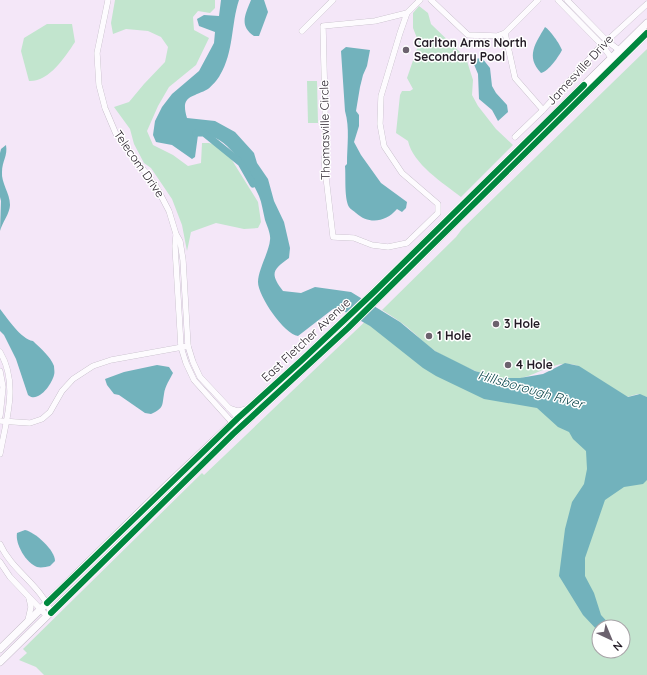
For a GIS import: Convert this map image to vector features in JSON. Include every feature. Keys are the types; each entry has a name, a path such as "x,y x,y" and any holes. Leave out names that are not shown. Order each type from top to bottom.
{"main road":[{"name":"East Fletcher Avenue","path":"616,60 619,50 647,23"},
{"name":"East Fletcher Avenue","path":"0,662 616,60 647,33"},
{"name":"East Fletcher Avenue","path":"0,649 235,420 345,325"}],"street":[{"name":"Telecom Drive","path":"108,0 97,53 101,97 116,134 147,172 163,198 169,212 176,234 180,241 184,260 188,346 192,362 200,377 228,408 235,420"},
{"path":"302,31 333,0"},
{"name":"Thomasville Circle","path":"407,13 374,21 322,26 326,150 324,160 332,237 354,238 372,245 388,247 407,243 438,213 438,204 402,173 384,146 380,124 381,96 400,32 407,13 420,0"},
{"path":"431,0 468,35 497,36 505,33 538,0"},
{"path":"558,0 604,43 619,50"},
{"path":"567,0 604,43 616,60"},
{"name":"Jamesville Drive","path":"515,138 543,110 604,43 647,4"},
{"path":"505,33 515,78 543,110"},
{"name":"Telecom Drive","path":"176,234 175,246 181,347 186,363 194,380 241,427"},
{"path":"3,421 30,423 42,419 50,412 62,392 73,379 93,366 111,360 188,346"},
{"path":"0,352 8,368 10,386 10,402 3,421 0,454"},
{"path":"0,371 3,387 0,416"},
{"path":"228,408 238,411 247,409"},
{"path":"0,544 12,564 48,603 49,614"},
{"path":"0,562 10,577 28,596 49,614"},
{"path":"28,596 31,607 28,622"}],"green space":[{"path":"115,0 215,0 215,8 210,13 198,11 193,17 194,30 209,38 196,65 169,87 158,106 147,131 153,145 173,155 188,166 201,163 202,143 209,143 219,146 230,157 258,202 261,222 258,228 244,229 216,223 191,232 187,251 182,225 172,199 151,168 144,163 134,144 130,129 114,107 129,102 165,62 168,47 161,37 148,31 126,29 113,34 111,23"},
{"path":"419,6 428,13 431,24 466,58 473,80 472,95 478,106 496,129 513,145 461,197 422,165 411,149 408,141 396,133 400,95 402,91 410,91 413,89 407,78 419,43 413,28 413,13"},
{"path":"47,24 72,24 75,42 56,68 43,77 29,81 21,51 24,38"},
{"path":"647,49 647,397 638,394 627,397 578,366 570,364 554,366 531,375 515,379 505,379 484,374 463,366 435,351 404,325 382,310 456,237 462,229"},
{"path":"307,81 317,81 318,123 308,123"},
{"path":"373,314 454,373 647,422 647,675 44,675 36,667 19,660 27,653 23,649 202,473 204,475"}],"water":[{"name":"Hillsborough River","path":"221,0 239,0 225,66 219,77 208,89 192,96 186,101 185,111 187,118 215,121 235,132 254,153 257,163 268,179 274,201 284,222 290,248 289,258 276,269 275,273 276,280 283,291 301,293 315,287 351,292 400,322 435,351 475,371 499,378 520,378 543,374 565,363 579,366 628,397 640,394 647,397 647,480 643,484 624,487 605,500 585,558 585,576 594,593 601,615 605,619 591,619 591,624 583,615 559,576 565,529 572,502 584,484 587,469 586,451 573,439 569,432 558,427 537,408 484,399 436,376 423,368 370,326 338,308 333,309 298,336 292,334 273,314 259,288 258,277 268,250 270,235 259,196 236,155 228,146 209,136 198,135 195,157 192,159 172,145 156,142 153,135 155,121 162,107 172,94 199,71 214,43 215,32 199,26 197,19 204,15 219,16"},
{"path":"251,0 264,0 268,12 259,36 254,36 249,32 245,24 245,15"},
{"path":"545,27 555,37 562,50 550,66 541,73 536,67 533,55 536,44"},
{"path":"346,47 370,50 367,66 360,87 356,111 359,115 359,126 354,142 361,155 381,183 407,202 406,208 402,212 397,209 388,217 383,219 372,220 361,217 350,208 347,203 345,166 347,164 348,130 345,111 341,51"},
{"path":"482,58 490,68 492,86 507,105 508,112 498,121 492,110 479,99 478,74 473,62 474,59"},
{"path":"6,145 2,176 9,196 10,205 9,211 0,231 0,153 1,149"},
{"path":"0,309 19,333 33,341 45,353 54,366 53,379 48,388 36,397 28,395 16,359 4,335 0,331"},
{"path":"157,365 169,367 173,373 165,388 162,406 151,414 145,413 119,395 114,394 107,385 105,379 124,372"},
{"path":"25,530 34,534 44,542 52,552 55,561 50,566 37,567 29,562 22,553 18,542 17,533"}],"waterway":[{"name":"Hillsborough River","path":"196,133 204,133 241,163 253,184"}],"cycle path":[{"path":"51,613 233,434 348,328 647,33"},
{"path":"47,603 238,418 374,292 584,85"}],"place":[{"name":"Carlton Arms North Secondary Pool","path":"406,50"},
{"name":"3 Hole","path":"496,324"},
{"name":"1 Hole","path":"429,336"},
{"name":"4 Hole","path":"508,365"}]}
